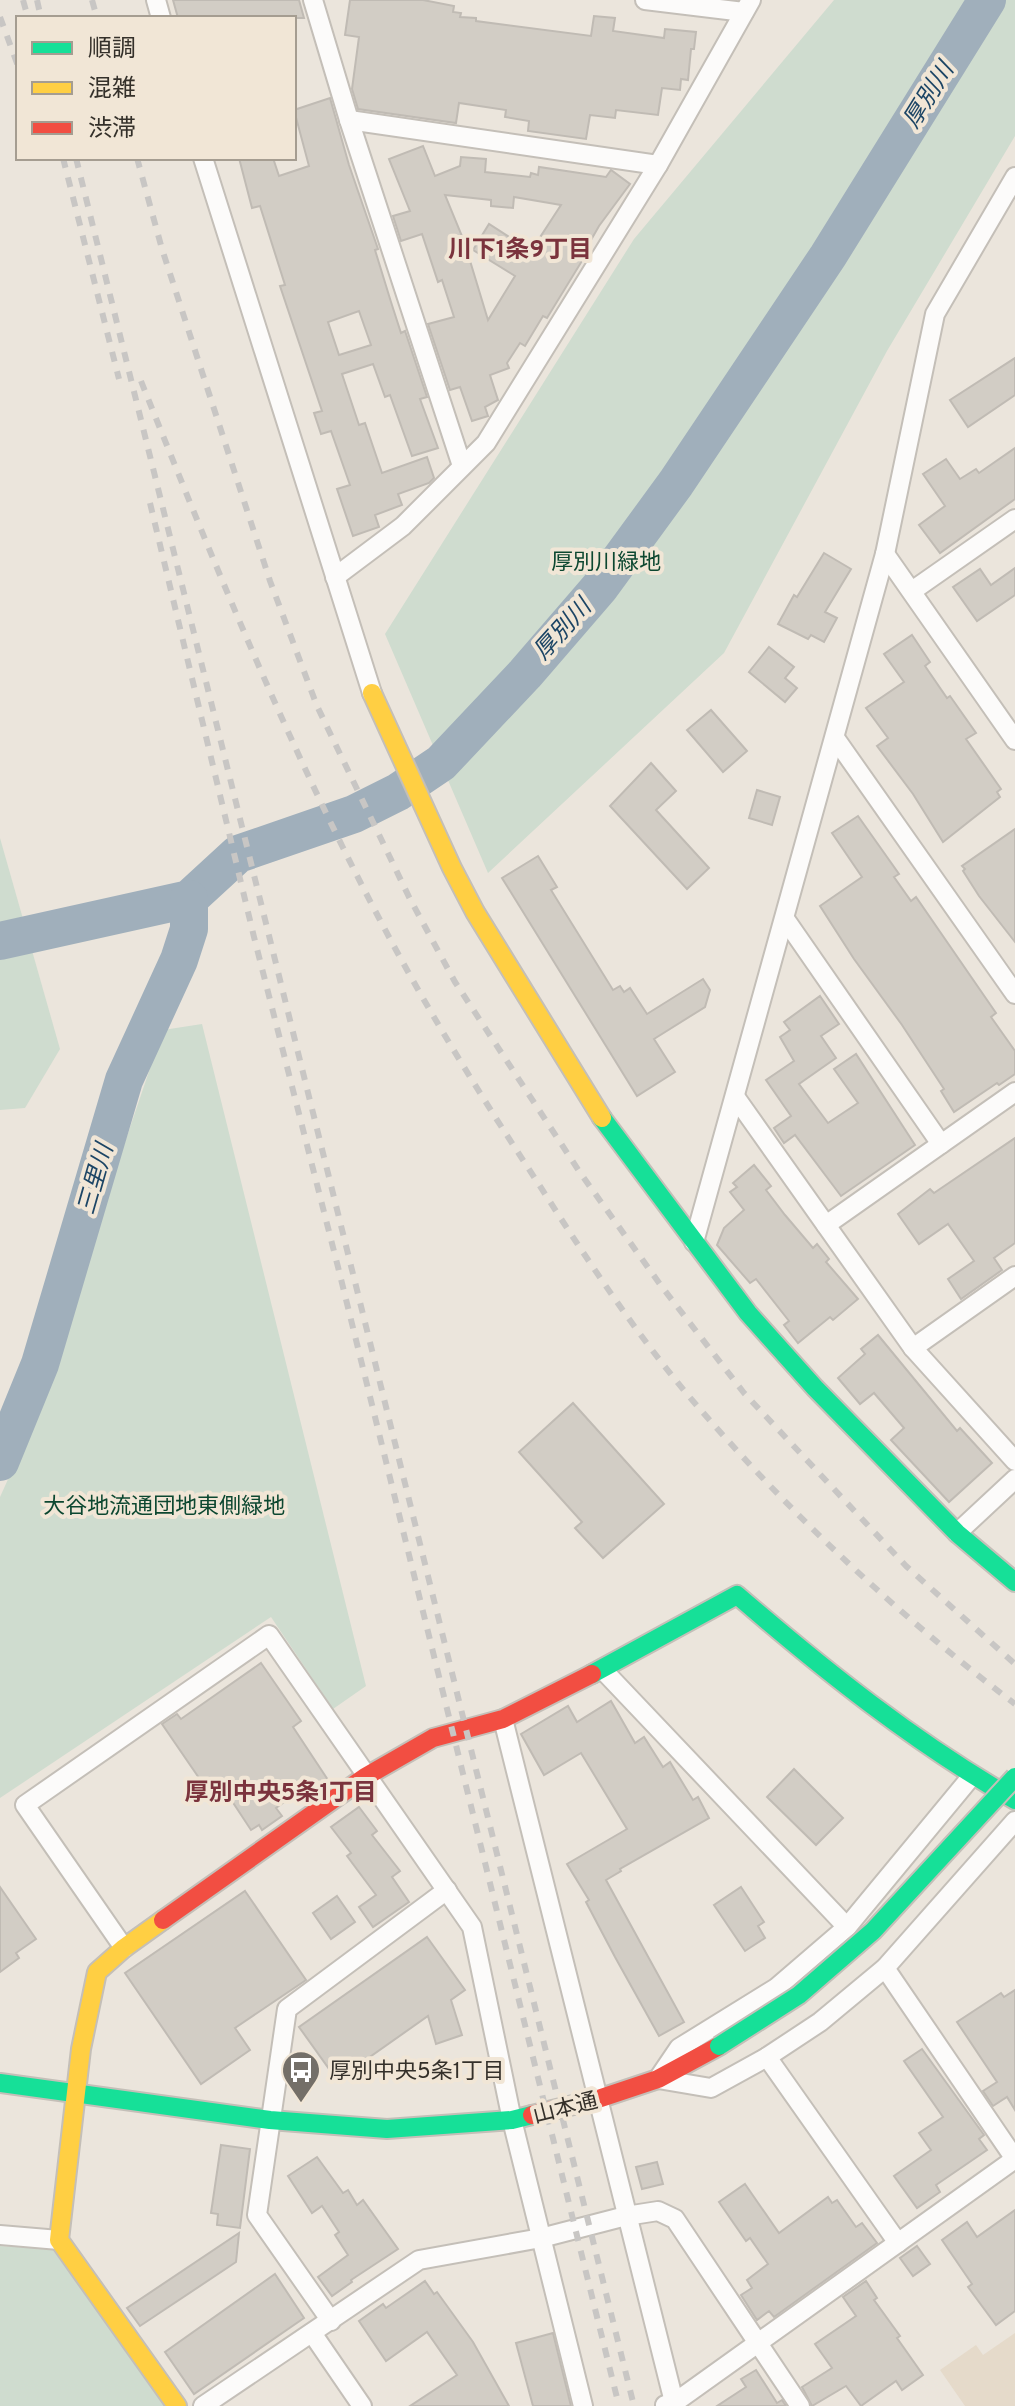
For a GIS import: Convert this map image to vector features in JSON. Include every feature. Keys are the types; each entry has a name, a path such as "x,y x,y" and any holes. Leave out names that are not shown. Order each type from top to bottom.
{"street":[{"path":"313,0 462,466"},
{"path":"335,577 403,526 486,443 658,165 748,6 645,0"},
{"path":"349,120 658,165"},
{"path":"204,160 372,693 475,912 614,1137 748,1313 805,1377 957,1533 1015,1582"},
{"path":"694,1242 885,554 935,314 1013,184"},
{"path":"912,591 1015,519"},
{"path":"885,554 1015,740"},
{"path":"998,716 1015,704"},
{"path":"835,738 1015,994"},
{"path":"785,919 941,1144"},
{"path":"826,1225 1015,1092"},
{"path":"736,1098 913,1348 1015,1461"},
{"path":"913,1348 1015,1276"},
{"path":"957,1533 1015,1479"},
{"path":"177,2406 59,2240 81,2049 97,1972 124,1948 365,1777 433,1738 503,1719 737,1595 836,1680 971,1777 1015,1800"},
{"path":"124,1948 25,1805 269,1635 472,1927 512,2120 583,2406"},
{"path":"602,1669 847,1927"},
{"path":"503,1719 598,2099 670,2405 1015,2159 885,1968"},
{"path":"971,1777 847,1927 776,1988 679,2048 658,2079 711,2088 767,2057 820,2022 885,1968 1015,1821"},
{"name":"山本通","path":"0,2083 270,2120 387,2129 512,2120 598,2099 658,2079 719,2046 799,1995 873,1931 1015,1777"},
{"path":"331,2321 257,2215 287,2009 447,1890"},
{"path":"767,2057 898,2243"},
{"path":"203,2406 419,2260 541,2238 658,2211 675,2219 800,2406"},
{"path":"0,2235 59,2240"},
{"path":"312,2333 362,2406"}],"shaded area":[{"path":"1015,2333 1015,2406 965,2406 940,2370 976,2345 983,2355"}],"green space":[{"name":"厚別川緑地","path":"834,0 1015,0 1015,136 887,351 724,653 488,873 385,634 634,239"},
{"path":"0,838 60,1049 25,1108 0,1110"},
{"name":"大谷地流通団地東側緑地","path":"202,1024 366,1686 333,1709 271,1617 0,1798 0,1497 19,1455 163,1030"},
{"path":"0,2246 52,2249 168,2406 0,2406"}],"building":[{"path":"173,0 299,0 304,18 296,16 177,16"},
{"path":"350,0 423,0 454,6 453,12 461,13 460,17 476,18 476,21 591,36 594,16 615,18 613,31 664,38 665,29 696,32 688,80 681,79 680,90 662,88 658,115 616,110 615,118 590,115 586,139 528,131 529,121 505,117 506,110 459,103 456,123 358,109 352,89 359,37 345,35"},
{"path":"330,98 401,333 405,331 427,397 420,399 438,448 412,456 390,395 385,397 373,364 342,374 359,425 365,423 382,473 427,457 434,478 429,483 398,494 402,505 375,515 379,527 353,536 337,489 350,485 331,431 321,434 314,413 322,411 280,286 285,285 260,206 252,208 240,160 274,160 279,176 309,166 296,109","holes":["359,311 371,345 339,355 328,322"]},
{"path":"423,146 435,176 460,166 461,157 486,159 485,172 530,177 531,173 538,175 539,167 606,177 611,170 630,184 599,226 583,254 585,256 547,318 543,316 525,346 520,343 507,363 509,368 490,375 498,400 485,407 488,416 472,421 460,387 450,390 428,324 454,317 422,234 401,241 393,216 410,211 389,159","holes":["445,195 491,200 491,206 513,208 514,197 561,205 531,251 489,224 473,250 515,276 488,320 464,241"]},
{"path":"1015,358 1015,395 968,427 950,400"},
{"path":"1015,448 1015,499 940,553 919,525 945,506 923,474 946,459 960,479 976,469 979,473"},
{"path":"824,553 851,569 825,612 837,618 824,642 811,635 808,639 778,624"},
{"path":"1015,568 1015,595 977,621 953,587 980,569 991,585"},
{"path":"912,635 930,662 925,666 976,733 966,739 1001,789 997,792 1000,797 943,842 913,794 877,746 888,738 866,708 904,682 884,654"},
{"path":"769,647 794,667 785,678 797,688 785,702 749,672"},
{"path":"711,710 747,751 723,772 687,730"},
{"path":"651,763 676,791 656,810 709,868 687,889 610,806"},
{"path":"757,790 780,797 772,825 749,818"},
{"path":"858,816 899,874 894,877 911,901 916,897 996,1013 991,1017 1015,1051 1015,1074 954,1112 941,1091 944,1089 820,906 862,877 832,833"},
{"path":"1015,829 1015,942 979,896 962,866"},
{"path":"538,856 557,887 551,890 613,990 620,986 624,992 630,988 647,1014 703,979 710,990 705,1007 654,1039 675,1072 637,1096 502,878"},
{"path":"820,996 839,1024 821,1036 836,1058 799,1084 828,1123 858,1103 834,1069 856,1054 915,1145 841,1196 795,1135 784,1143 774,1128 791,1116 766,1080 794,1061 780,1037 790,1030 784,1022"},
{"path":"1015,1138 1015,1243 994,1258 1002,1270 961,1299 948,1279 974,1261 948,1224 919,1244 898,1214 930,1189 934,1193"},
{"path":"754,1165 771,1186 766,1190 785,1215 813,1248 817,1244 829,1259 826,1262 858,1299 798,1343 784,1325 789,1321 756,1279 750,1283 717,1245 724,1228 744,1210 730,1192 737,1187 733,1183"},
{"path":"878,1335 957,1431 960,1428 992,1463 949,1502 891,1440 904,1428 874,1393 860,1404 838,1378 865,1354 861,1349"},
{"path":"573,1403 664,1504 603,1558 575,1528 582,1522 519,1452"},
{"path":"261,1663 301,1721 293,1727 330,1783 304,1800 298,1792 276,1808 282,1816 262,1830 259,1825 251,1830 222,1786 210,1794 162,1724 177,1714 181,1719"},
{"path":"611,1701 635,1743 644,1737 663,1767 670,1762 693,1800 698,1797 709,1818 606,1880 684,2022 659,2036 586,1902 589,1900 567,1864 627,1829 581,1753 544,1775 521,1734 568,1706 577,1722"},
{"path":"794,1769 843,1818 816,1845 767,1797"},
{"path":"359,1807 377,1831 372,1835 400,1871 392,1877 409,1902 373,1927 359,1907 376,1895 347,1856 351,1853 331,1827"},
{"path":"0,1887 36,1939 16,1953 19,1958 0,1972"},
{"path":"741,1887 764,1922 758,1926 765,1938 745,1951 714,1905"},
{"path":"245,1891 306,1980 235,2028 250,2050 201,2084 125,1973"},
{"path":"337,1896 355,1922 331,1939 313,1913"},
{"path":"427,1937 465,1990 451,2000 462,2035 436,2044 428,2016 337,2080 299,2027"},
{"path":"1015,1990 1015,2110 1007,2097 993,2106 983,2091 997,2082 957,2022 1001,1993 1004,1997"},
{"path":"922,2049 984,2135 979,2139 987,2150 936,2185 940,2192 917,2208 894,2176 931,2150 919,2133 943,2117 904,2061"},
{"path":"221,2145 250,2149 240,2228 217,2225 218,2214 211,2213"},
{"path":"317,2157 343,2193 348,2190 357,2205 363,2200 398,2249 332,2296 318,2277 348,2255 335,2235 339,2232 322,2206 312,2213 288,2176"},
{"path":"657,2162 663,2184 642,2189 636,2167"},
{"path":"745,2184 779,2233 828,2197 832,2203 837,2200 856,2227 862,2223 877,2243 774,2317 769,2311 757,2320 741,2295 752,2288 747,2280 768,2264 750,2238 746,2241 719,2202"},
{"path":"1015,2210 1015,2311 996,2325 968,2287 972,2284 942,2240 967,2222 977,2237"},
{"path":"239,2233 236,2262 140,2326 127,2308"},
{"path":"917,2246 930,2264 913,2276 900,2258"},
{"path":"275,2274 304,2318 194,2394 165,2352"},
{"path":"425,2281 434,2294 437,2292 473,2342 509,2406 410,2406 457,2375 427,2332 386,2361 359,2321 383,2304 386,2308"},
{"path":"866,2281 877,2298 874,2300 900,2336 897,2338 923,2375 902,2390 896,2381 861,2406 846,2386 812,2406 802,2387 832,2368 815,2344 856,2316 843,2297"},
{"path":"553,2333 571,2406 533,2406 516,2343"},
{"path":"756,2370 777,2403 782,2400 786,2406 717,2406 746,2387 741,2379"}],"waterway":[{"name":"厚別川","path":"0,941 189,899 238,854 354,814 398,792 441,763 525,674 600,587 676,483 828,256 987,0"},
{"name":"三里川","path":"0,1462 40,1364 124,1080 179,960 189,929 189,899"}],"railway":[{"path":"23,0 27,16"},
{"path":"37,0 41,16"},
{"path":"92,0 96,16"},
{"path":"0,17 16,61"},
{"path":"64,160 119,379"},
{"path":"76,160 634,2406"},
{"path":"138,160 162,249 270,581 317,706 410,899 455,982 581,1174 662,1287 744,1393 906,1566 1015,1664"},
{"path":"141,381 253,654 346,854 436,1020 573,1237 667,1369 763,1478 884,1596 1015,1704"},
{"path":"150,503 254,937 619,2406"}],"traffic: fast":[{"path":"602,1118 748,1313 815,1388 957,1533 1015,1582"},
{"path":"592,1674 737,1595 871,1704 941,1754 1015,1800"},
{"path":"719,2046 799,1995 873,1931 1015,1777"},
{"path":"0,2083 270,2120 387,2129 512,2120 532,2115"}],"traffic: slow":[{"path":"372,693 475,912 602,1118"},
{"path":"163,1920 97,1972 81,2049 59,2240 177,2406"}],"traffic: jam":[{"path":"163,1920 365,1777 433,1738 503,1719 592,1674"},
{"path":"532,2115 598,2099 658,2079 719,2046"}],"place":[{"name":"厚別中央5条1丁目","path":"301,2104"}],"district":[{"name":"川下1条9丁目","path":"520,249"},
{"name":"厚別中央5条1丁目","path":"281,1792"}]}
